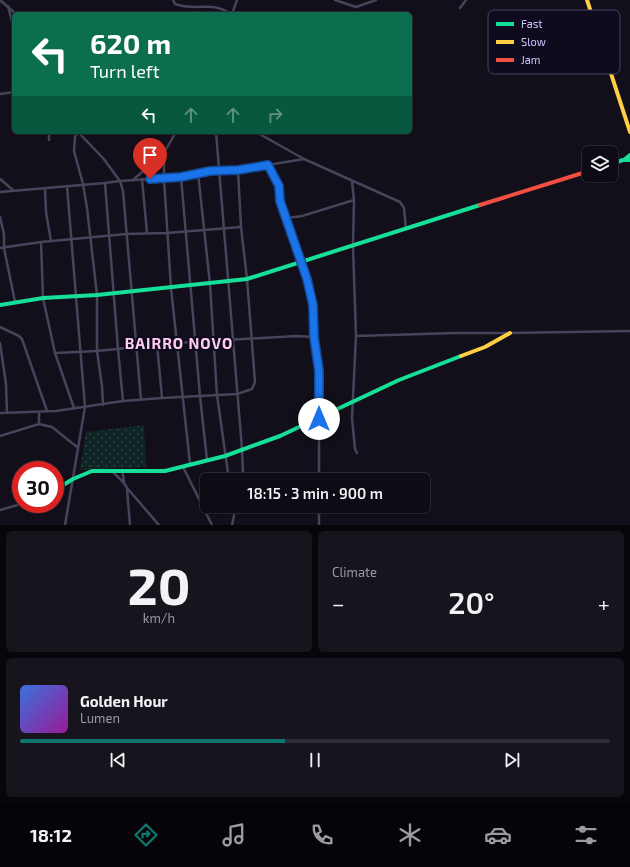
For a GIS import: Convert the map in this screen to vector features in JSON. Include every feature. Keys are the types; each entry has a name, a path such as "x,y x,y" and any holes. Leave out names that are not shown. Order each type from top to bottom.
{"street":[{"path":"173,0 174,4 181,5 199,6 214,3 229,12"},
{"path":"232,12 237,0"},
{"path":"335,0 356,7 376,0"},
{"path":"366,0 367,4"},
{"path":"460,8 466,0"},
{"path":"587,0 590,10"},
{"path":"1,2 14,12"},
{"path":"8,6 12,22"},
{"path":"611,74 630,132"},
{"path":"0,94 12,92"},
{"path":"48,140 50,134"},
{"path":"76,134 74,137 74,151 83,184 87,208 96,295 97,351 103,405"},
{"path":"80,134 98,151 120,181 124,196 141,400"},
{"path":"134,180 164,153 175,134"},
{"path":"216,134 243,473"},
{"path":"260,134 304,159 402,204 404,208 406,229"},
{"path":"164,153 164,179 171,288 190,464"},
{"path":"618,162 630,155"},
{"path":"0,192 120,181 164,179 198,173 238,170 304,159"},
{"path":"623,160 630,160"},
{"path":"268,165 279,186 280,201 309,285 313,305 314,337 319,371 319,473"},
{"path":"0,413 39,412 103,405 124,401 237,394 251,391 255,382 247,279 241,227 238,170"},
{"path":"198,173 210,284 217,395 228,473"},
{"path":"0,305 43,298 96,295 247,279 582,173"},
{"path":"181,177 207,460"},
{"path":"0,179 13,190"},
{"path":"142,180 147,233"},
{"path":"352,181 354,200 353,246 356,336 352,418 355,449 357,453"},
{"path":"105,183 108,236 124,401"},
{"path":"65,525 85,407 67,186"},
{"path":"45,188 46,212 51,241"},
{"path":"287,218 302,216 354,200"},
{"path":"0,218 4,234 4,248 15,302"},
{"path":"0,248 41,242 126,234 167,233 241,227"},
{"path":"41,242 43,298 56,353 74,408"},
{"path":"0,327 19,336 22,340 47,411"},
{"path":"356,336 455,332 510,333 630,331"},
{"path":"64,485 92,471 165,471 225,456 280,436 319,419 354,400 399,380 486,347 510,333"},
{"path":"56,353 97,351 157,344 296,336 314,337"},
{"path":"0,343 6,384 7,412"},
{"path":"157,344 162,398"},
{"path":"39,412 39,424"},
{"path":"0,436 39,424 45,424 52,427 77,448"},
{"path":"183,467 212,525"},
{"path":"122,470 124,483"},
{"path":"113,472 159,525"},
{"path":"127,488 130,525"},
{"path":"0,510 12,507"},
{"path":"232,525 235,513"},
{"path":"319,513 319,525"},
{"path":"234,518 236,525"}],"green space":[{"path":"144,425 146,467 80,470 86,432"}],"traffic: fast":[{"path":"624,160 630,155"},
{"path":"618,162 630,160"},
{"path":"0,305 43,298 97,295 247,279 480,205"},
{"path":"64,484 92,471 165,471 225,456 280,436 399,380 461,356"}],"traffic: slow":[{"path":"587,0 590,10"},
{"path":"611,74 630,132"},
{"path":"461,356 485,347 510,333"}],"traffic: jam":[{"path":"480,205 582,173"}],"district":[{"name":"BAIRRO NOVO","path":"179,344"}],"route":[{"path":"150,179 181,177 210,171 238,170 268,165 279,186 280,201 307,279 313,305 314,337 319,371 319,419"}]}
